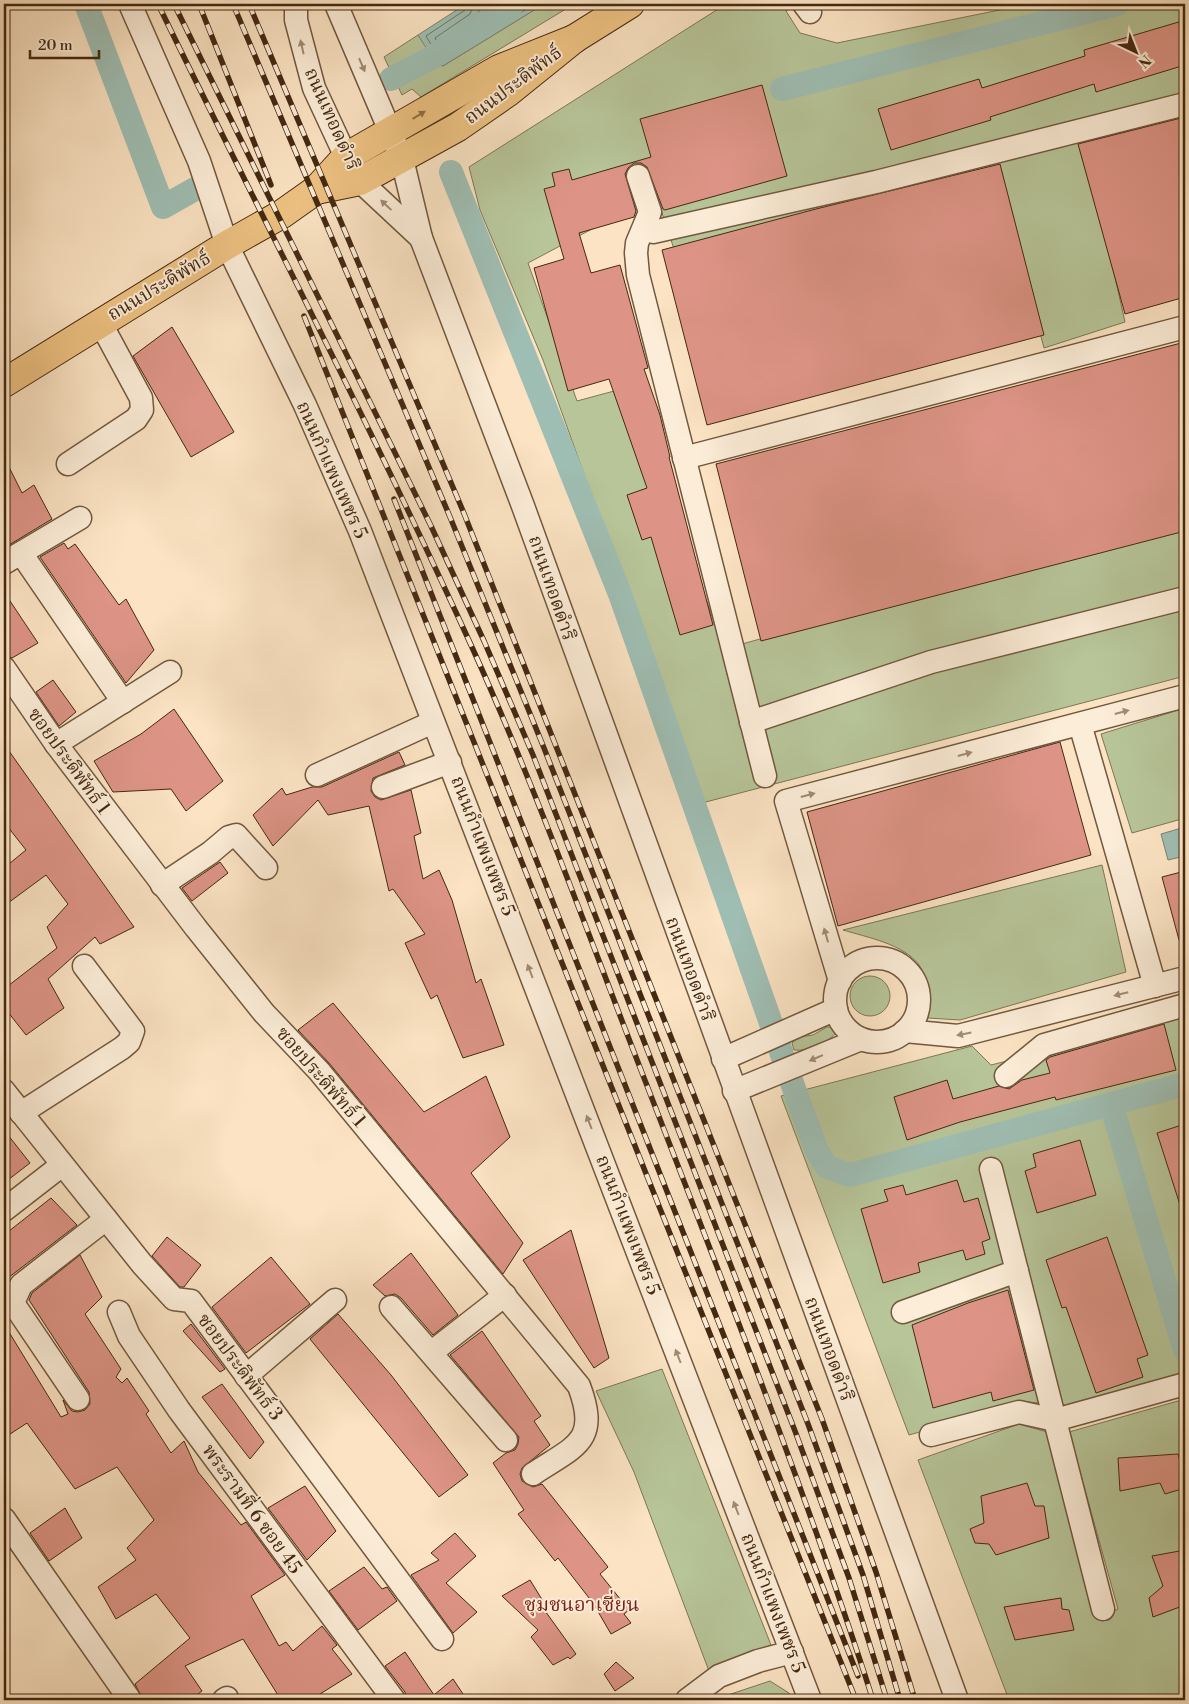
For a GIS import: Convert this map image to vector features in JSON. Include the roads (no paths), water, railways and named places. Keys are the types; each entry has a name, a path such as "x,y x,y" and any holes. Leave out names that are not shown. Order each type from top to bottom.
{"main road":[{"name":"ถนนประดิพัทธ์","path":"316,190 360,181 458,127 507,93 574,39 630,4"},
{"name":"ถนนประดิพัทธ์","path":"4,383 100,322 282,214 316,190 346,157 499,69 574,39"}],"street":[{"name":"ถนนกำแพงเพชร 5","path":"130,4 199,161 227,245 304,406 360,531 810,1700"},
{"name":"ถนนเทอดดำริ","path":"296,4 296,20 314,88 346,157 360,181 421,238"},
{"name":"ถนนเทอดดำริ","path":"336,4 402,159 421,238 524,506 734,1091 957,1700"},
{"path":"653,232 876,182 1185,104"},
{"path":"638,176 650,212 636,253 638,274 765,776"},
{"path":"68,464 136,420 142,410 140,398 100,322"},
{"path":"684,458 1185,327"},
{"path":"80,518 13,558 123,702"},
{"path":"751,722 931,662 1185,598"},
{"name":"ซอยประดิพัทธ์ 1","path":"4,668 56,744 162,885 264,1013 319,1071 506,1295 579,1386 586,1406 588,1424 581,1442 533,1474"},
{"path":"56,744 170,672"},
{"path":"840,981 786,801 1185,696"},
{"path":"317,775 433,722"},
{"path":"1080,724 1155,986"},
{"path":"383,787 450,762"},
{"path":"162,885 210,853 228,837 236,835 266,868"},
{"path":"734,1091 861,1038 884,1041 905,1031 914,1020 918,1008 919,994 908,970 897,962 884,958 871,958 858,962 847,971 840,981 836,995 836,1010 846,1026 861,1038"},
{"path":"21,1113 122,1048 133,1036 133,1031 84,966"},
{"path":"905,1031 958,1036 1185,978"},
{"path":"1006,1076 1044,1045 1185,1005"},
{"path":"723,1059 836,1010"},
{"name":"ซอยประดิพัทธ์ 3","path":"4,1091 142,1264 174,1299 191,1301 442,1639"},
{"path":"4,1210 62,1165"},
{"path":"991,1170 1103,1609"},
{"path":"78,1399 13,1303 21,1284 106,1219"},
{"path":"903,1312 1017,1271"},
{"path":"432,1352 506,1295"},
{"path":"246,1376 335,1300"},
{"path":"391,1307 432,1352 506,1440"},
{"name":"พระรามที่ 6 ซอย 45","path":"119,1312 129,1336 179,1410 394,1700"},
{"path":"931,1435 1019,1412 1055,1420 1185,1384"},
{"path":"4,1519 130,1700"},
{"path":"687,1700 719,1676 758,1661 792,1652"}],"water":[{"path":"466,4 544,4 443,66 435,62 418,35"},
{"path":"1185,827 1185,856 1168,860 1161,834"}],"waterway":[{"path":"86,4 163,207 195,189"},
{"path":"391,79 431,58 513,4"},
{"path":"782,89 1117,4"},
{"path":"451,172 620,594 798,1100 817,1151 827,1167 850,1175 1185,1084"},
{"path":"1111,1104 1185,1350"}],"railway":[{"path":"158,4 395,483 471,645 518,753 562,863 793,1467 873,1700"},
{"path":"174,4 431,526 484,641 533,755 795,1431 849,1578 887,1700"},
{"path":"199,4 271,185"},
{"path":"233,4 450,517 544,748 808,1424 863,1575 900,1700"},
{"path":"249,4 463,511 822,1419 876,1572 915,1700"},
{"path":"304,316 856,1700"},
{"path":"394,499 858,1676"}],"district":[{"name":"ชุมชนอาเซี่ยน","path":"582,1605"}]}
